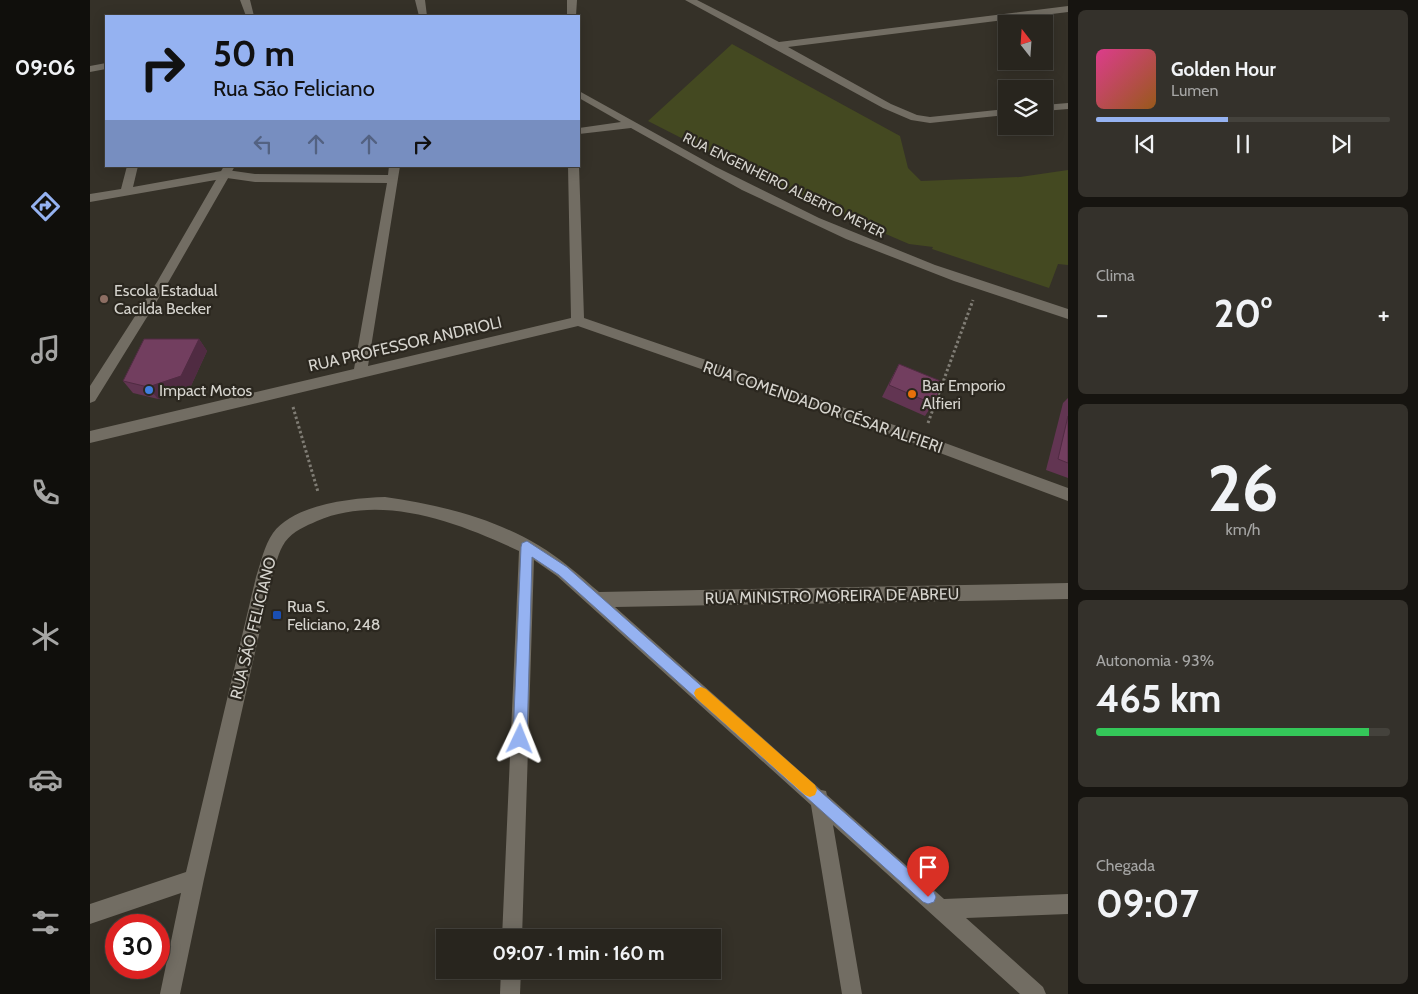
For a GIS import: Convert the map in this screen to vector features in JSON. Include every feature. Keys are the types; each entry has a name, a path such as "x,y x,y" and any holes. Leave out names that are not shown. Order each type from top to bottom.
{"street":[{"path":"245,0 250,15"},
{"path":"420,0 423,15"},
{"path":"572,0 572,15"},
{"path":"690,0 778,45 887,106 915,118 930,120 998,113"},
{"path":"778,45 1068,9"},
{"path":"90,69 105,66"},
{"name":"RUA ENGENHEIRO ALBERTO MEYER","path":"580,95 694,160 850,236 978,286 1068,314"},
{"path":"1053,107 1068,106"},
{"path":"580,131 632,125"},
{"path":"126,192 133,167"},
{"path":"360,372 395,167"},
{"path":"574,167 578,321"},
{"path":"90,397 161,285 229,170"},
{"path":"90,198 229,170 255,178 393,179"},
{"name":"RUA PROFESSOR ANDRIOLI","path":"90,437 578,321"},
{"name":"RUA COMENDADOR CÉSAR ALFIERI","path":"578,321 921,440 1068,495"},
{"name":"RUA SÃO FELICIANO","path":"170,994 194,879 264,577 272,550 284,532 311,515 341,506 362,504 385,504 411,508 474,524 527,547 563,571 1036,994"},
{"path":"512,929 527,547"},
{"name":"RUA MINISTRO MOREIRA DE ABREU","path":"596,600 1068,592"},
{"path":"818,798 852,994"},
{"path":"90,914 194,879"},
{"path":"942,909 1068,904"},
{"path":"510,994 511,979"}],"path":[{"path":"921,440 959,342 978,286"},
{"path":"287,390 324,510"}],"green space":[{"path":"732,44 900,136 908,168 921,181 1020,177 1068,170 1068,265 1058,264 1049,288 932,249 933,247 909,244 779,188 648,121"}],"building":[{"path":"144,339 199,339 181,376 148,387 123,381"},
{"path":"899,364 943,382 933,404 889,385"},
{"path":"1068,416 1068,463 1058,459"}],"slow traffic":[{"path":"701,693 810,790"}],"place":[{"name":"Escola Estadual Cacilda Becker","path":"104,299"},
{"name":"Impact Motos","path":"149,390"},
{"name":"Bar Emporio Alfieri","path":"912,394"},
{"name":"Rua S. Feliciano, 248","path":"277,615"}],"route":[{"path":"520,739 527,547 563,571 928,897"}]}
